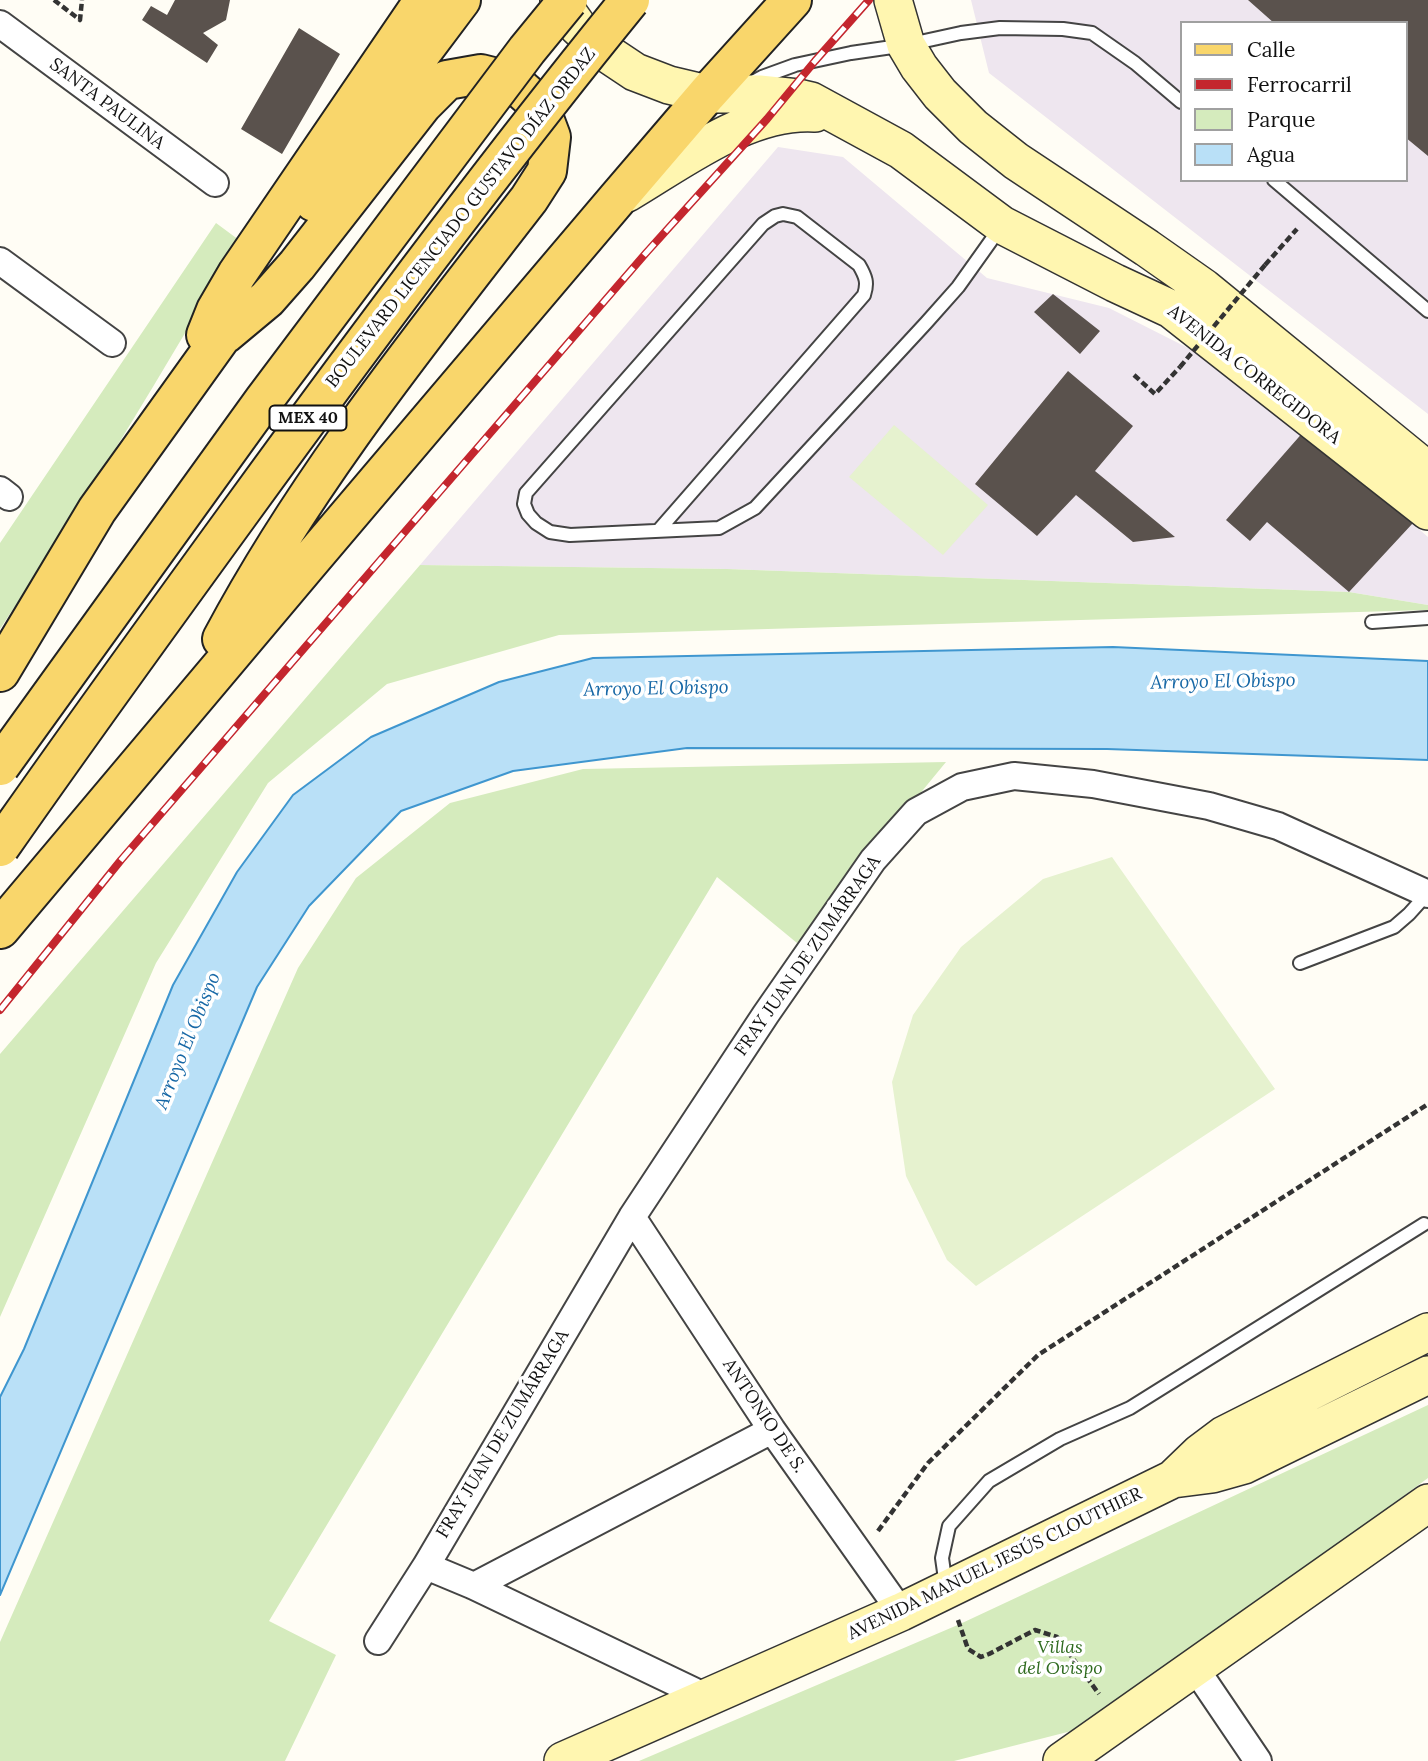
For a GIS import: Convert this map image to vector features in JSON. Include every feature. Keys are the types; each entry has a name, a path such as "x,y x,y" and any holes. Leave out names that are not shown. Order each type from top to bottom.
{"main road":[{"path":"0,672 97,510 225,334 292,233 461,0"},
{"name":"MEX 40","path":"0,766 264,400 527,50 568,0"},
{"name":"BOULEVARD LICENCIADO GUSTAVO DÍAZ ORDAZ","path":"0,847 329,389 565,79 631,0"},
{"path":"0,929 617,199 720,94 792,0"},
{"path":"199,367 204,339 216,310 237,274 413,9"},
{"path":"184,710 235,614 309,494 361,419 530,199 547,171 551,136 539,105 513,82 492,76 481,74 447,80 422,105 267,299 225,334"}],"street":[{"name":"AVENIDA CORREGIDORA","path":"559,0 578,27 605,52 635,72 669,85 720,94 759,94 811,101 901,150 1002,225 1171,309 1428,511"},
{"name":"AVENIDA CORREGIDORA","path":"893,0 906,46 919,67 940,94 973,127 1016,161 1203,288 1428,471"},
{"name":"SANTA PAULINA","path":"0,24 215,183"},
{"path":"617,199 730,132 767,119 801,112 833,114"},
{"path":"0,261 112,343"},
{"name":"FRAY JUAN DE ZUMÁRRAGA","path":"378,1641 426,1566 632,1217 766,1014 873,860 916,813 962,787 1014,776 1093,784 1209,806 1278,826 1427,894"},
{"name":"ANTONIO DE S.","path":"632,1217 772,1430 901,1612"},
{"path":"1173,1479 1224,1435 1428,1332"},
{"name":"AVENIDA MANUEL JESÚS CLOUTHIER","path":"563,1761 901,1612 1173,1479 1212,1474 1244,1465 1428,1375"},
{"path":"474,1586 772,1430"},
{"path":"1062,1761 1428,1503"},
{"path":"426,1566 474,1586 708,1698"},
{"path":"1195,1668 1258,1761"}],"lane":[{"path":"720,94 795,65 1000,28 1063,29 1092,33 1180,101"},
{"path":"1276,182 1428,311"},
{"path":"658,531 864,295 866,277 859,265 797,216 783,214 763,224 526,493 524,504 536,523 550,532 570,535 658,531 719,528 755,508 926,323 958,286 1002,225"},
{"path":"1372,622 1428,618"},
{"path":"1300,963 1394,927 1427,894"},
{"path":"947,1590 942,1558 949,1526 989,1481 1060,1439 1130,1408 1424,1224"}],"path":[{"path":"54,0 80,20 82,0"},
{"path":"1134,375 1155,394 1312,212"},
{"path":"861,1556 928,1463 1038,1355 1428,1104"},
{"path":"947,1590 968,1649 974,1654 981,1657 989,1654 1035,1630 1057,1637 1119,1721"}],"shaded area":[{"path":"971,0 1428,0 1428,414 989,73"},
{"path":"778,147 843,157 987,278 1109,308 1190,349 1271,400 1428,537 1428,605 1349,592 727,569 420,565"}],"green space":[{"path":"216,223 239,240 123,436 0,629 0,543"},
{"path":"894,425 988,505 943,555 849,477"},
{"path":"420,565 727,569 1349,592 1428,605 1428,610 559,635 387,684 268,783 156,963 0,1317 0,1054"},
{"path":"946,762 797,943 717,877 269,1621 336,1655 285,1761 0,1761 0,1642 298,968 356,878 450,803 583,769"},
{"path":"1112,857 1275,1089 976,1286 947,1260 906,1176 892,1082 913,1015 961,947 1043,879"},
{"name":"Villas del Ovispo","path":"1428,1405 1428,1478 1091,1726 954,1761 639,1761 960,1624"}],"water":[{"name":"Arroyo El Obispo","path":"1113,647 1428,661 1428,760 1107,749 687,748 513,771 401,811 309,906 257,987 0,1595 0,1397 24,1349 173,985 237,872 293,795 371,737 499,682 593,658"}],"building":[{"path":"175,0 230,0 226,20 203,33 218,45 207,63 142,20 151,6 167,15"},
{"path":"1248,0 1428,0 1428,156 1407,139 1407,21 1272,21"},
{"path":"299,28 340,54 282,154 241,129"},
{"path":"1053,294 1100,331 1080,354 1034,312"},
{"path":"1068,371 1133,426 1095,471 1175,537 1133,542 1076,495 1037,536 975,484"},
{"path":"1305,430 1413,523 1349,592 1267,522 1250,541 1226,520"}],"railway":[{"path":"0,1010 121,860 646,253 767,119 869,0"}]}
